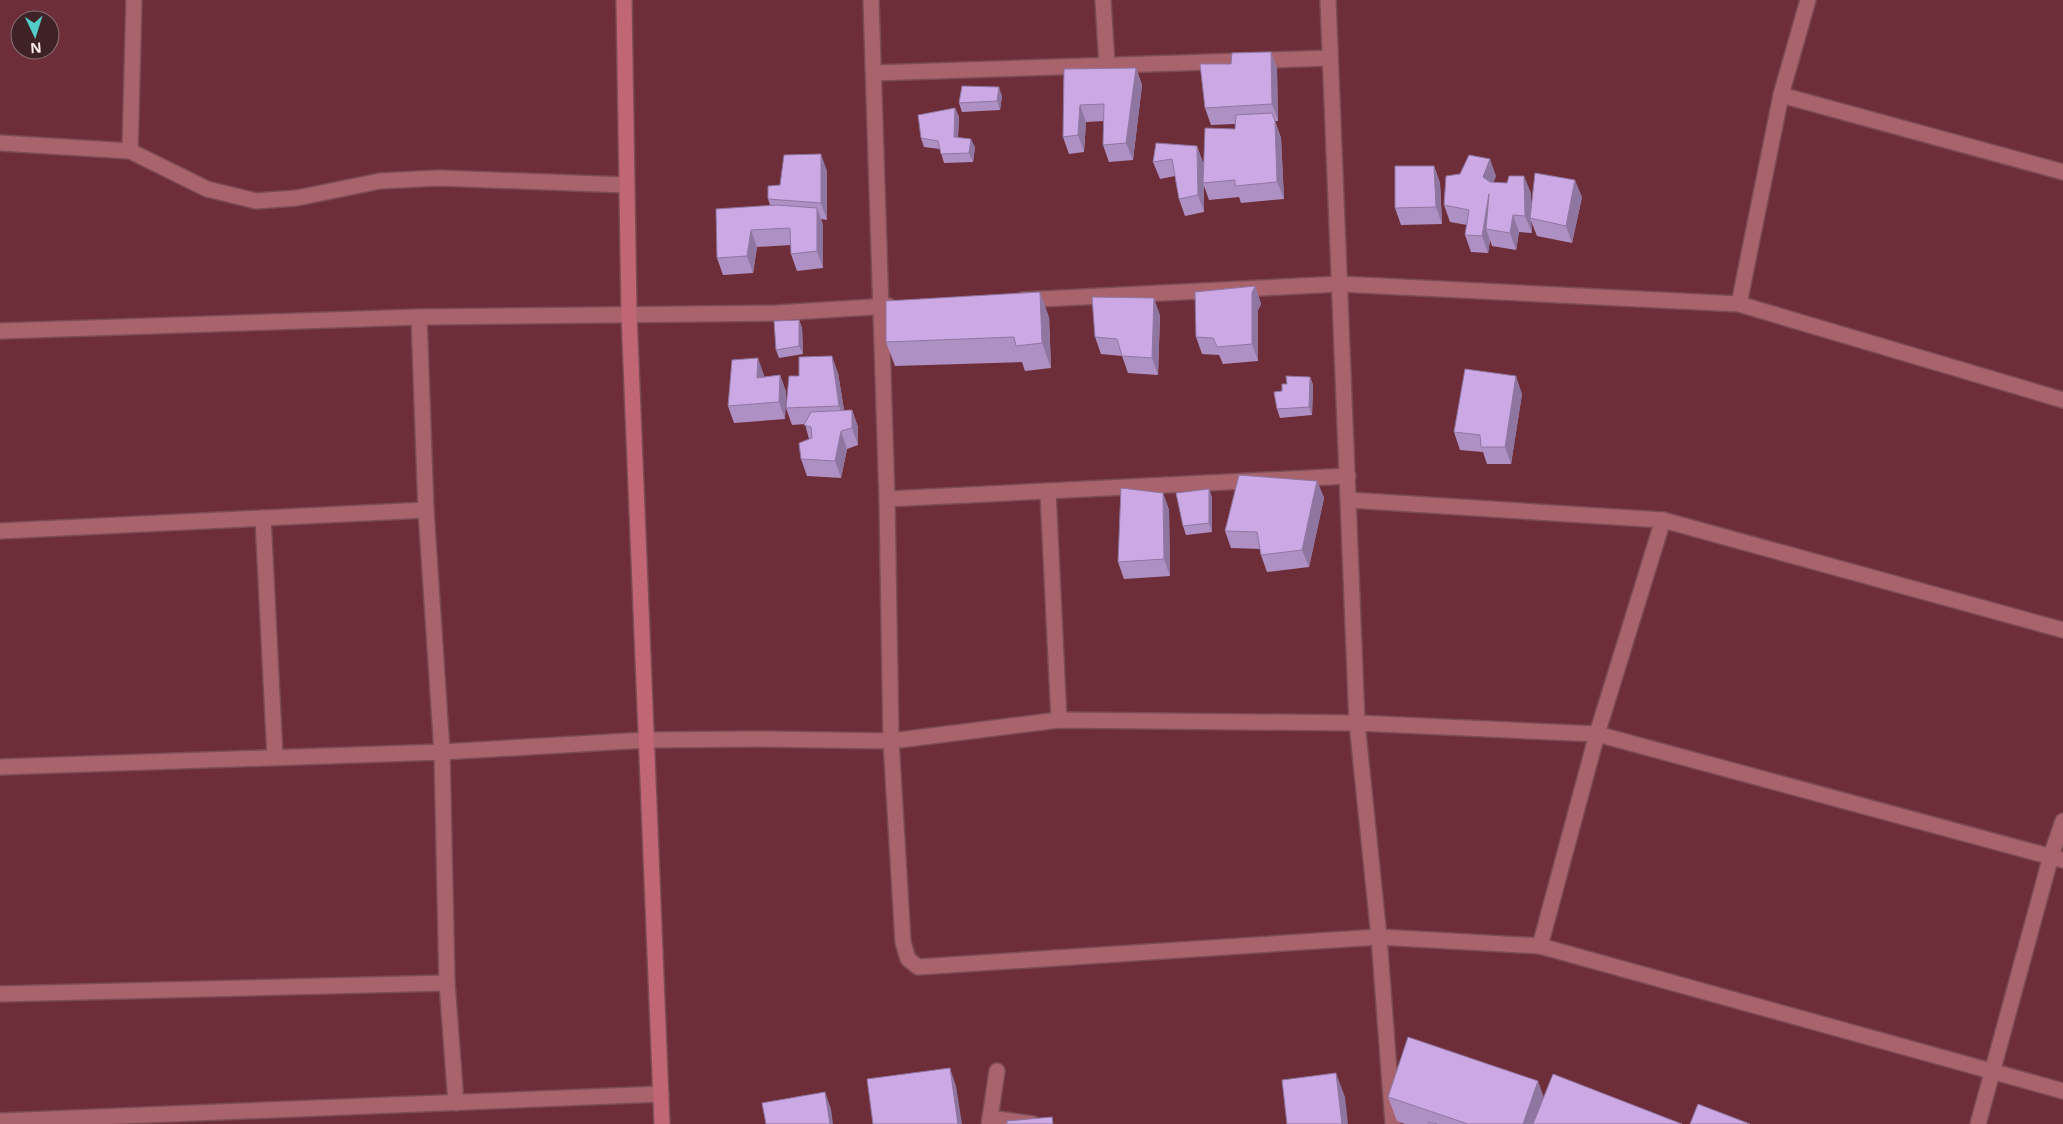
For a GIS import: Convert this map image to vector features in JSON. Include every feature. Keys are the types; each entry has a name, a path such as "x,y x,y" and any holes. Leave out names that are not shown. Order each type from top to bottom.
{"street":[{"path":"130,151 134,0"},
{"path":"624,0 629,314 662,1124"},
{"path":"871,0 887,499 891,741 903,942 908,959 918,967 1380,938 1540,946 2063,1091"},
{"path":"1103,0 1107,65"},
{"path":"1328,0 1357,723 1380,938 1393,1124"},
{"path":"1739,304 1781,95 1808,0"},
{"path":"874,73 1330,58"},
{"path":"1781,95 2063,172"},
{"path":"0,143 130,151 207,189 256,201 297,198 380,180 439,178 626,185"},
{"path":"1010,300 1340,284 1739,304 2063,400"},
{"path":"0,331 419,317 776,313 900,306"},
{"path":"419,317 426,510 442,752 447,983 456,1103"},
{"path":"887,499 1348,476"},
{"path":"1048,492 1059,720"},
{"path":"1349,500 1663,520 2063,630"},
{"path":"0,530 426,510"},
{"path":"263,518 275,757"},
{"path":"1540,946 1597,734 1663,520"},
{"path":"0,768 442,752 646,740 891,741 1059,720 1357,723 1597,734 2057,858"},
{"path":"1978,1124 2057,858 2063,821"},
{"path":"0,994 447,983"},
{"path":"997,1071 990,1121 1033,1124"},
{"path":"0,1121 661,1094"}],"building":[{"path":"1271,52 1272,104 1205,108 1200,64 1231,64 1232,53"},
{"path":"1136,68 1126,143 1103,145 1104,104 1080,105 1078,135 1063,137 1064,69"},
{"path":"962,86 999,87 997,101 959,103"},
{"path":"955,108 954,137 971,139 969,153 941,154 938,141 921,138 918,115"},
{"path":"1272,113 1275,121 1277,182 1235,186 1235,180 1203,183 1205,128 1235,129 1236,115"},
{"path":"1156,143 1197,146 1198,195 1179,199 1172,159 1153,162"},
{"path":"821,154 821,203 768,199 768,186 780,185 784,155"},
{"path":"1469,155 1490,159 1483,177 1490,182 1507,183 1509,176 1524,176 1525,216 1513,215 1510,233 1486,229 1489,194 1482,236 1465,235 1469,210 1444,205 1446,176 1460,174"},
{"path":"1395,166 1434,166 1436,207 1395,208"},
{"path":"1535,173 1575,180 1566,226 1530,218"},
{"path":"777,205 817,208 817,251 791,254 790,228 751,230 747,256 717,258 716,209"},
{"path":"1255,286 1252,293 1252,344 1217,347 1213,338 1196,337 1195,292"},
{"path":"1040,292 1042,343 1016,346 1014,337 886,342 886,301"},
{"path":"1092,297 1154,298 1152,358 1122,356 1117,339 1095,337"},
{"path":"799,320 799,346 776,350 774,321"},
{"path":"832,356 839,406 786,408 789,376 799,376 799,357"},
{"path":"758,358 757,378 780,375 779,402 728,406 732,360"},
{"path":"1465,369 1516,376 1505,447 1481,447 1480,435 1454,432"},
{"path":"1286,376 1310,377 1309,407 1277,409 1274,392 1282,391 1282,384 1287,384"},
{"path":"852,410 852,428 841,431 835,461 801,459 799,443 812,438 811,427 804,425 811,412"},
{"path":"1239,475 1317,481 1302,550 1261,555 1257,532 1225,531"},
{"path":"1121,488 1163,493 1164,559 1118,562"},
{"path":"1209,489 1209,523 1183,526 1176,493"},
{"path":"1408,1037 1538,1081 1523,1124 1468,1124 1388,1097"},
{"path":"950,1068 958,1124 873,1124 867,1079"},
{"path":"1336,1073 1342,1124 1287,1124 1282,1080"},
{"path":"1553,1074 1682,1124 1533,1124"},
{"path":"825,1092 830,1124 766,1124 762,1103"},
{"path":"1698,1104 1750,1124 1690,1124"},
{"path":"1052,1117 1053,1124 1007,1124 1007,1121"}]}
